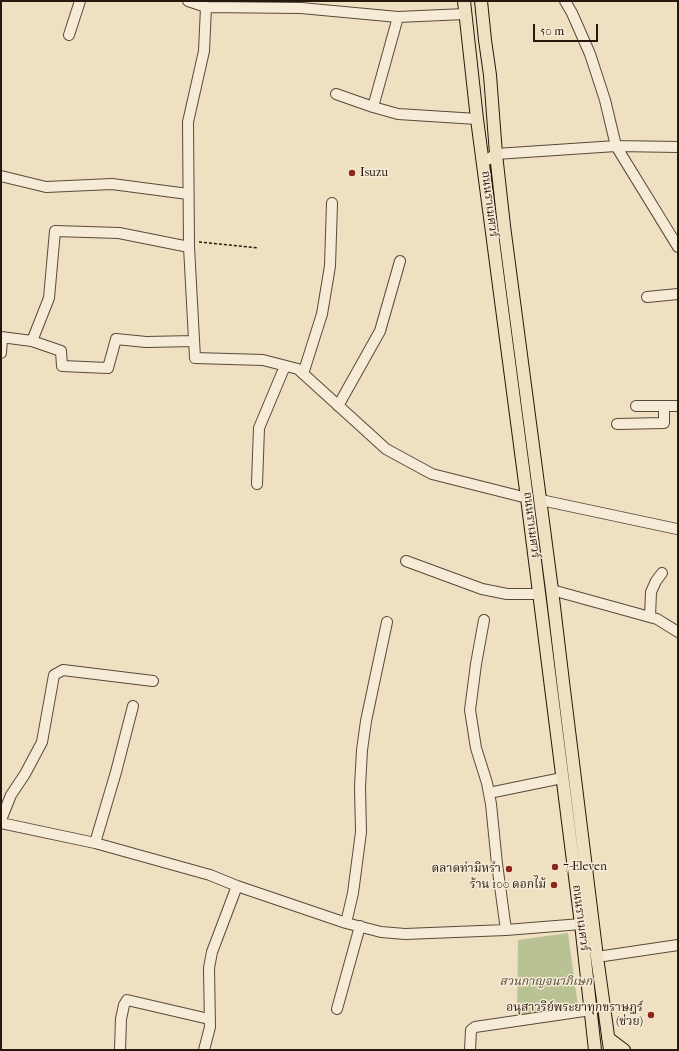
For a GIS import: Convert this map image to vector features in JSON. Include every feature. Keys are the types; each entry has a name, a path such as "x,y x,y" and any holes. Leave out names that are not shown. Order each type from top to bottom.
{"main road":[{"name":"ถนนราเมศวร์","path":"464,1 477,119 484,162 581,924 595,1050"},
{"name":"ถนนราเมศวร์","path":"481,1 490,75 496,154 504,226 552,590 609,1044"},
{"path":"609,1044 624,1050"}],"street":[{"path":"69,35 80,1"},
{"path":"188,1 206,7 301,8 398,17 465,14"},
{"path":"565,1 572,13 590,54 605,100 616,146 678,247"},
{"path":"206,7 204,51 188,122 189,244 195,358 263,360 298,369 386,449 432,474 527,498"},
{"path":"373,107 398,17"},
{"path":"336,94 398,114 477,119"},
{"path":"484,162 496,154 616,146 678,147"},
{"path":"1,176 46,187 112,184 188,194"},
{"path":"303,374 322,314 330,266 332,203"},
{"path":"32,341 49,298 55,232 119,233 189,244"},
{"path":"338,406 380,331 400,261"},
{"path":"647,297 678,294"},
{"path":"1,353 2,337 32,341 61,351 62,366 108,368 116,339 146,342 194,341"},
{"path":"257,484 260,428 285,366"},
{"path":"636,406 678,406"},
{"path":"617,424 664,423 664,406"},
{"path":"540,500 677,530"},
{"path":"406,561 482,589 507,594 539,594"},
{"path":"650,617 651,592 662,573"},
{"path":"552,590 657,619 678,632"},
{"path":"484,620 470,710 476,748 489,793 506,930"},
{"path":"346,923 353,893 361,832 360,787 362,750 366,721 387,622"},
{"path":"153,681 62,670 54,675 42,742 32,762 11,795 1,821 95,843 210,875 237,886 346,923 381,932 405,934 506,930 581,924"},
{"path":"95,843 118,765 133,706"},
{"path":"489,793 562,778"},
{"path":"204,1050 210,1027 209,968 212,952 237,886"},
{"path":"337,1009 360,926"},
{"path":"597,957 678,945"},
{"path":"120,1050 121,1018 124,1005 127,1000 209,1019"},
{"path":"470,1050 471,1030 475,1026 591,1010"}],"path":[{"path":"189,244 258,248"}],"green space":[{"name":"สวนกาญจนาภิเษก","path":"568,933 578,1006 517,1016 518,940"}],"place":[{"name":"Isuzu","path":"352,173"},
{"name":"7-Eleven","path":"555,867"},
{"name":"ตลาดท่ามิหรำ","path":"509,869"},
{"name":"ร้าน 100 ดอกไม้","path":"554,885"},
{"name":"อนุสาวรีย์พระยาทุกขราษฎร์ (ช่วย)","path":"651,1015"}]}
